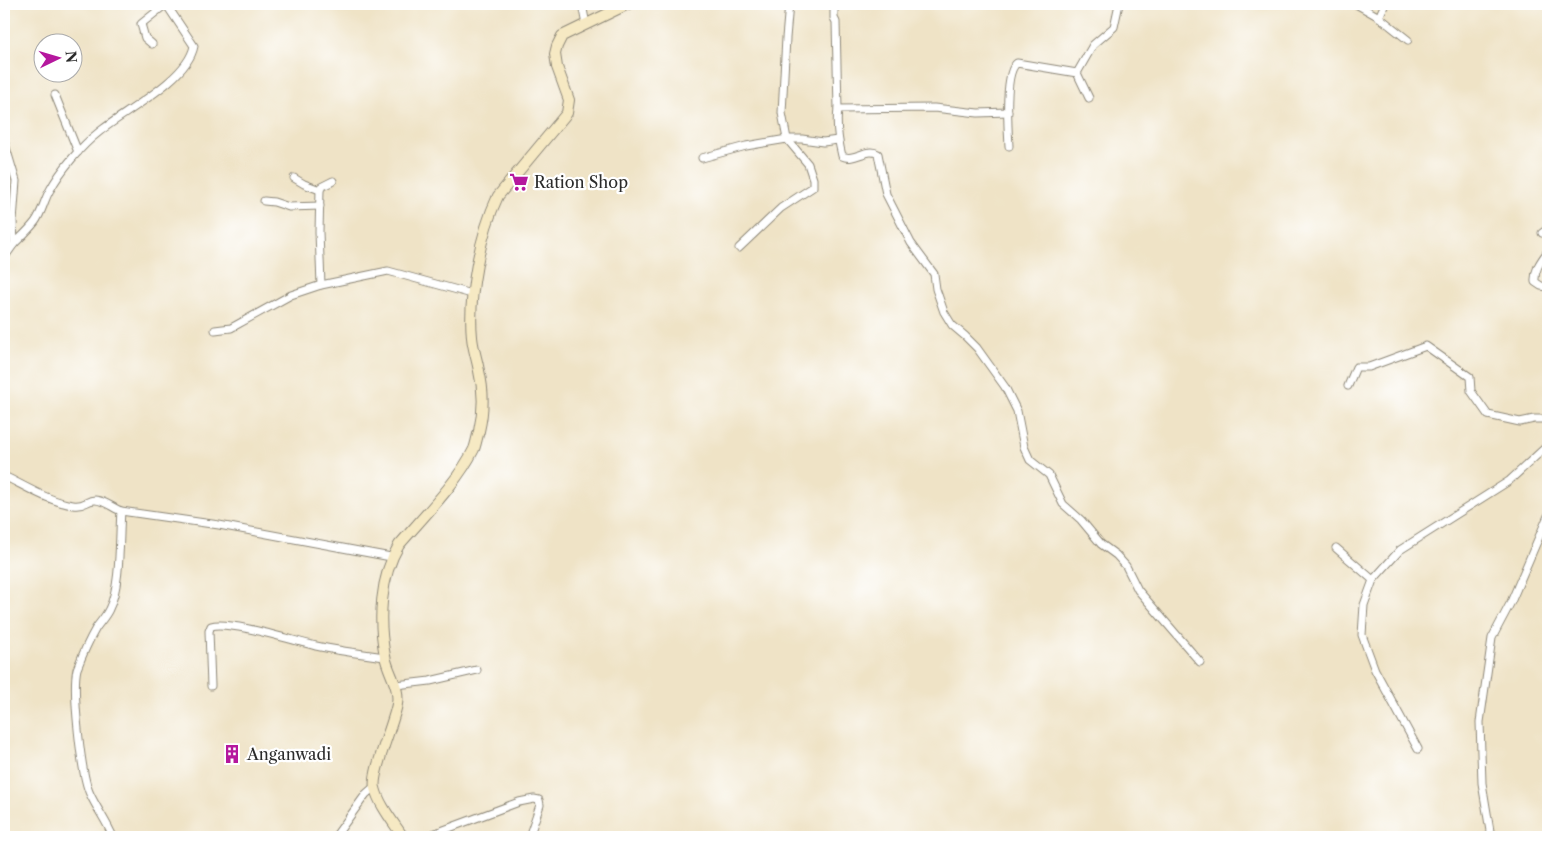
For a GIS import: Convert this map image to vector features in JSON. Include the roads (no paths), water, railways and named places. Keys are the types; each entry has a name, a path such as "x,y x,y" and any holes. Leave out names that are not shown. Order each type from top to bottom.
{"main road":[{"path":"403,837 385,810 374,787 375,775 392,726 397,702 396,685 385,657 381,614 384,585 391,557 456,477 474,448 484,403 472,337 472,294 483,237 492,208 498,196 567,113 569,100 557,67 555,54 557,46 562,36 628,4"}],"street":[{"path":"4,258 36,220 51,188 78,152 99,132 154,94 192,56 194,46 166,4 141,24 145,38 152,44"},
{"path":"582,4 586,25"},
{"path":"739,248 781,208 813,187 813,179 808,164 787,139 782,114 789,4"},
{"path":"834,4 838,140 842,156 850,158 874,152 878,154 886,194 911,243 934,274 936,289 944,312 952,325 977,348 1005,387 1017,411 1024,448 1030,460 1049,475 1063,504 1126,566 1138,590 1200,662"},
{"path":"1078,74 1093,45 1114,27 1120,4"},
{"path":"1356,4 1379,17 1408,40"},
{"path":"1379,17 1386,4"},
{"path":"1009,146 1009,75 1014,65 1017,63 1078,74"},
{"path":"1078,74 1089,98"},
{"path":"55,95 78,152"},
{"path":"838,109 934,108 978,113 1008,112"},
{"path":"702,158 746,146 787,139 823,142 838,140"},
{"path":"4,141 16,181 13,221 14,244"},
{"path":"294,178 320,190"},
{"path":"321,286 320,190 321,187 333,181"},
{"path":"264,201 289,207 320,206"},
{"path":"1548,251 1537,268 1535,276 1535,282 1541,286 1548,287"},
{"path":"215,330 231,328 291,295 321,286 388,271 472,294"},
{"path":"1348,386 1356,367 1369,367 1426,346 1470,377 1472,391 1488,415 1520,422 1548,419"},
{"path":"1418,749 1375,670 1362,635 1364,605 1372,580 1400,550 1509,481 1548,445"},
{"path":"4,476 71,505 81,506 95,500 121,511 219,525 391,557"},
{"path":"114,837 89,792 77,722 75,683 77,670 83,654 95,630 109,610 114,596 121,511"},
{"path":"1491,837 1482,783 1480,722 1492,638 1511,602 1548,516"},
{"path":"1336,548 1372,580"},
{"path":"211,686 209,631 211,626 217,624 238,627 318,647 385,657"},
{"path":"396,685 430,681 477,670"},
{"path":"335,837 366,794 374,787"},
{"path":"425,837 519,802 534,799 539,800 540,805 529,837"}],"place":[{"name":"Ration Shop","path":"519,182"},
{"name":"Anganwadi","path":"232,754"}]}
